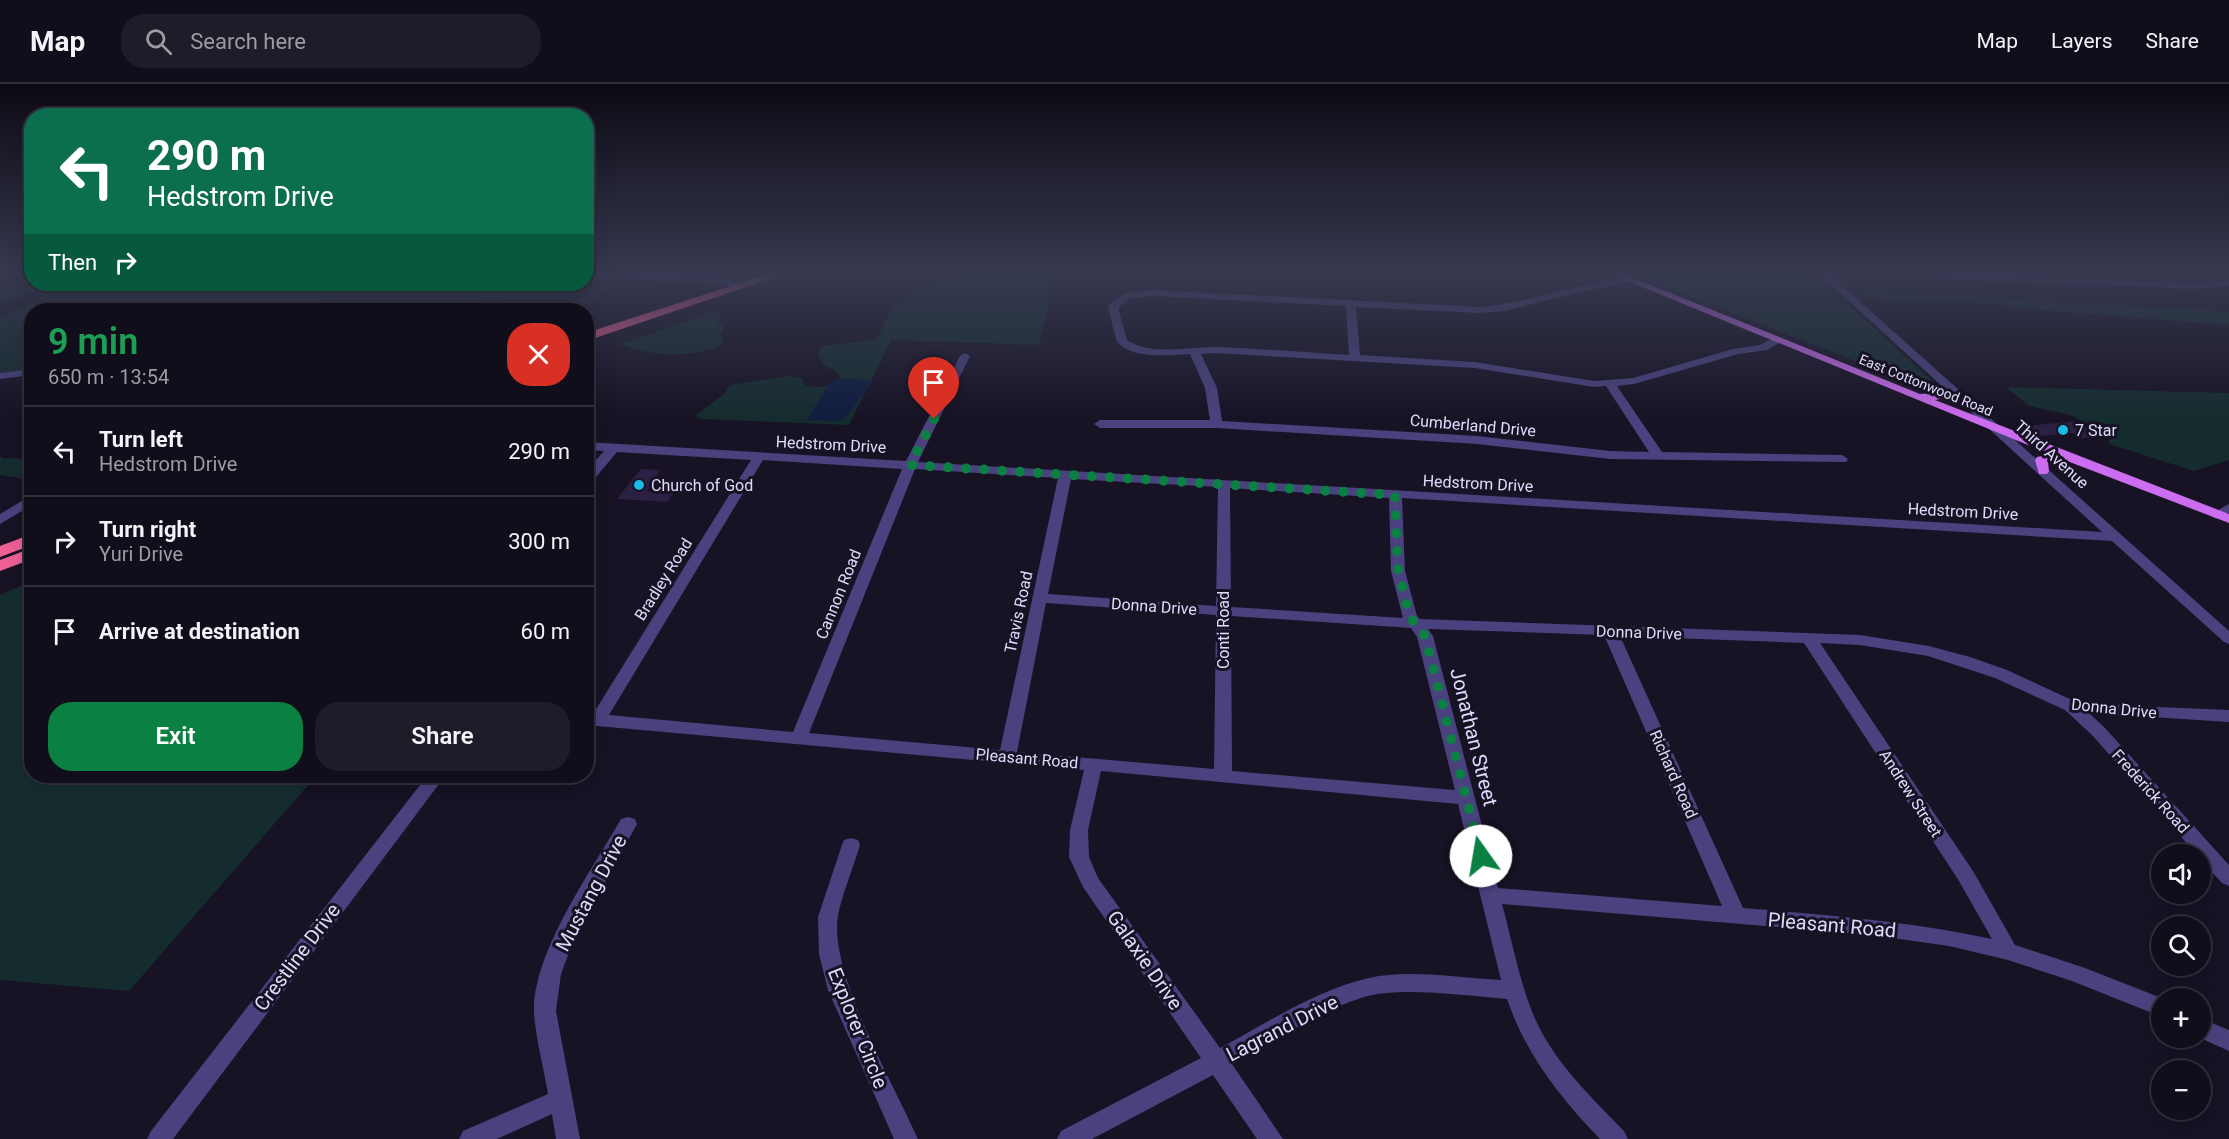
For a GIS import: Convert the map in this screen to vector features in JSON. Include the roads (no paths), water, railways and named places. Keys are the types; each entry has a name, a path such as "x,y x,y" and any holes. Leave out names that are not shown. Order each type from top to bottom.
{"highway":[{"path":"594,334 631,322"},
{"path":"0,552 24,542"},
{"path":"0,566 24,556"}],"main road":[{"name":"East Cottonwood Road","path":"1734,322 2000,431 2223,517"},
{"path":"1916,396 1942,397 1957,393"},
{"path":"2043,471 2040,464 2044,459 2078,462"}],"street":[{"path":"1116,322 1120,339 1128,351 1215,350 1475,364 1575,382 1610,384 1634,381 1737,351 1748,351 1772,345 1777,340"},
{"path":"1352,322 1355,358"},
{"name":"Third Avenue","path":"1878,322 2229,638"},
{"path":"1194,351 1210,388 1217,424"},
{"name":"Cannon Road","path":"799,737 910,465 964,356"},
{"path":"0,376 24,373"},
{"path":"1610,384 1658,456"},
{"name":"Cumberland Drive","path":"1100,424 1217,424 1477,440 1598,454 1842,459"},
{"name":"Hedstrom Drive","path":"594,447 2116,537"},
{"path":"594,471 614,448"},
{"name":"Bradley Road","path":"594,716 759,456"},
{"name":"Travis Road","path":"1007,756 1065,475"},
{"name":"Conti Road","path":"1223,776 1224,484"},
{"name":"Jonathan Street","path":"1395,495 1398,571 1410,617 1425,636 1514,990 1531,1033 1555,1069 1577,1098 1616,1139"},
{"path":"0,520 24,504"},
{"path":"2223,517 2229,508"},
{"name":"Donna Drive","path":"1039,598 1417,624 1860,640 1929,651 2001,674 2071,706 2133,712 2229,716"},
{"name":"Richard Road","path":"1610,631 1737,916"},
{"name":"Andrew Street","path":"1809,638 1966,876 2008,951"},
{"name":"Frederick Road","path":"2071,706 2099,732 2229,878"},
{"name":"Pleasant Road","path":"594,719 1467,798"},
{"name":"Galaxie Drive","path":"1094,764 1079,830 1079,857 1090,882 1271,1139"},
{"name":"Crestline Drive","path":"159,1139 431,783"},
{"name":"Mustang Drive","path":"568,1139 559,1100 545,1011 551,974 564,938 628,824"},
{"name":"Explorer Circle","path":"851,845 828,917 829,954 838,990 906,1139"},
{"name":"Pleasant Road","path":"1490,896 1872,927 1948,938 2008,951 2078,974 2151,1004"},
{"name":"Lagrand Drive","path":"1069,1139 1330,1001 1369,987 1415,984 1514,990"},
{"path":"2211,1032 2229,1041"},
{"path":"471,1139 559,1100"}],"water":[{"path":"852,378 873,382 844,419 807,420 829,383 837,379"}],"place":[{"name":"7 Star","path":"2063,430"},
{"name":"Church of God","path":"639,485"}]}
